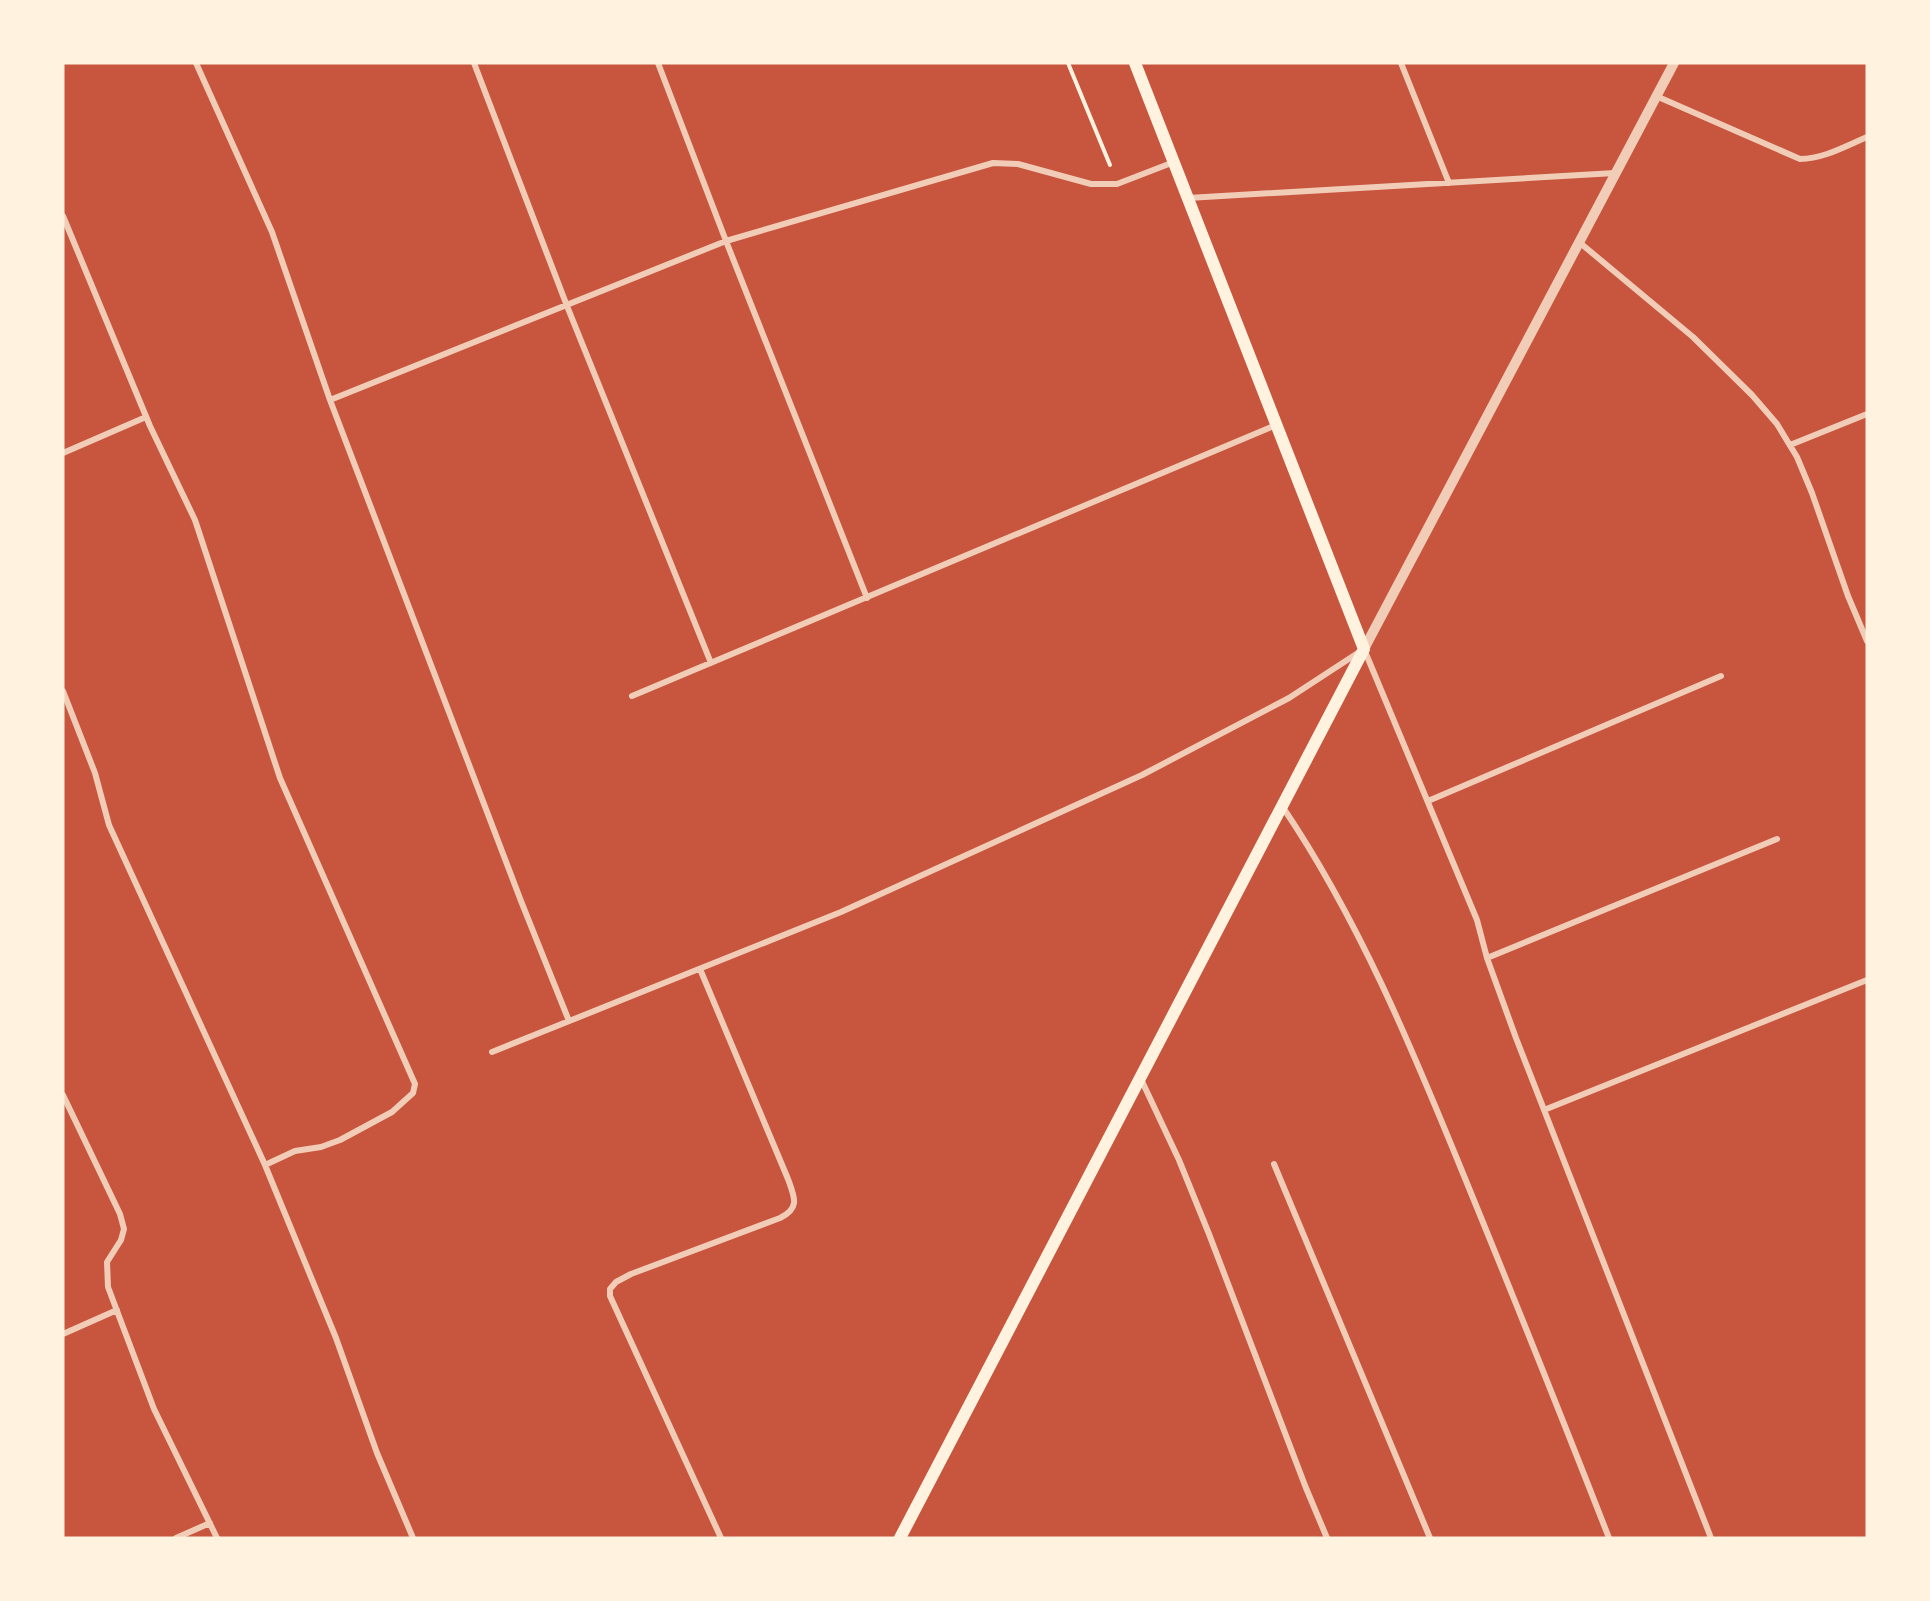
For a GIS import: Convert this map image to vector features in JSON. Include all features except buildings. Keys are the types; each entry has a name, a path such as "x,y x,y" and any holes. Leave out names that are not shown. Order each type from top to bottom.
{"main road":[{"path":"900,1538 1364,649 1135,63"}],"street":[{"path":"196,63 272,232 330,400 569,1021"},
{"path":"474,63 567,306 711,663"},
{"path":"658,63 867,598"},
{"path":"1401,63 1449,183"},
{"path":"492,1052 841,912 1142,775 1289,698 1364,649 1674,63"},
{"path":"1656,96 1800,159 1830,152 1867,137"},
{"path":"330,400 726,241 993,163 1018,164 1091,184 1117,184 1174,162"},
{"path":"1188,198 1615,172"},
{"path":"63,216 146,417 195,520 280,778 416,1084 413,1093 404,1102 372,1123 321,1147 295,1151 265,1165"},
{"path":"1580,242 1693,336 1752,395 1777,424 1797,457 1812,493 1848,596 1865,630 1867,641"},
{"path":"1790,445 1867,414"},
{"path":"63,453 146,417"},
{"path":"632,696 1277,425"},
{"path":"1364,649 1477,920 1487,958 1544,1110 1711,1538"},
{"path":"1428,801 1722,676"},
{"path":"63,691 95,773 109,825 265,1165 336,1338 377,1454 413,1538"},
{"path":"1282,806 1306,841 1370,958 1433,1100 1528,1331 1609,1538"},
{"path":"1487,958 1777,839"},
{"path":"700,969 788,1179 795,1200 794,1207 791,1213 780,1218 631,1274 616,1282 610,1289 610,1296 722,1538"},
{"path":"1544,1110 1867,980"},
{"path":"1140,1077 1179,1160 1327,1538"},
{"path":"63,1095 120,1214 124,1229 121,1240 107,1262 108,1287 154,1409 217,1538"},
{"path":"1274,1164 1430,1538"},
{"path":"63,1334 117,1310"},
{"path":"176,1538 210,1523"}],"path":[{"path":"1068,63 1117,184"}]}
